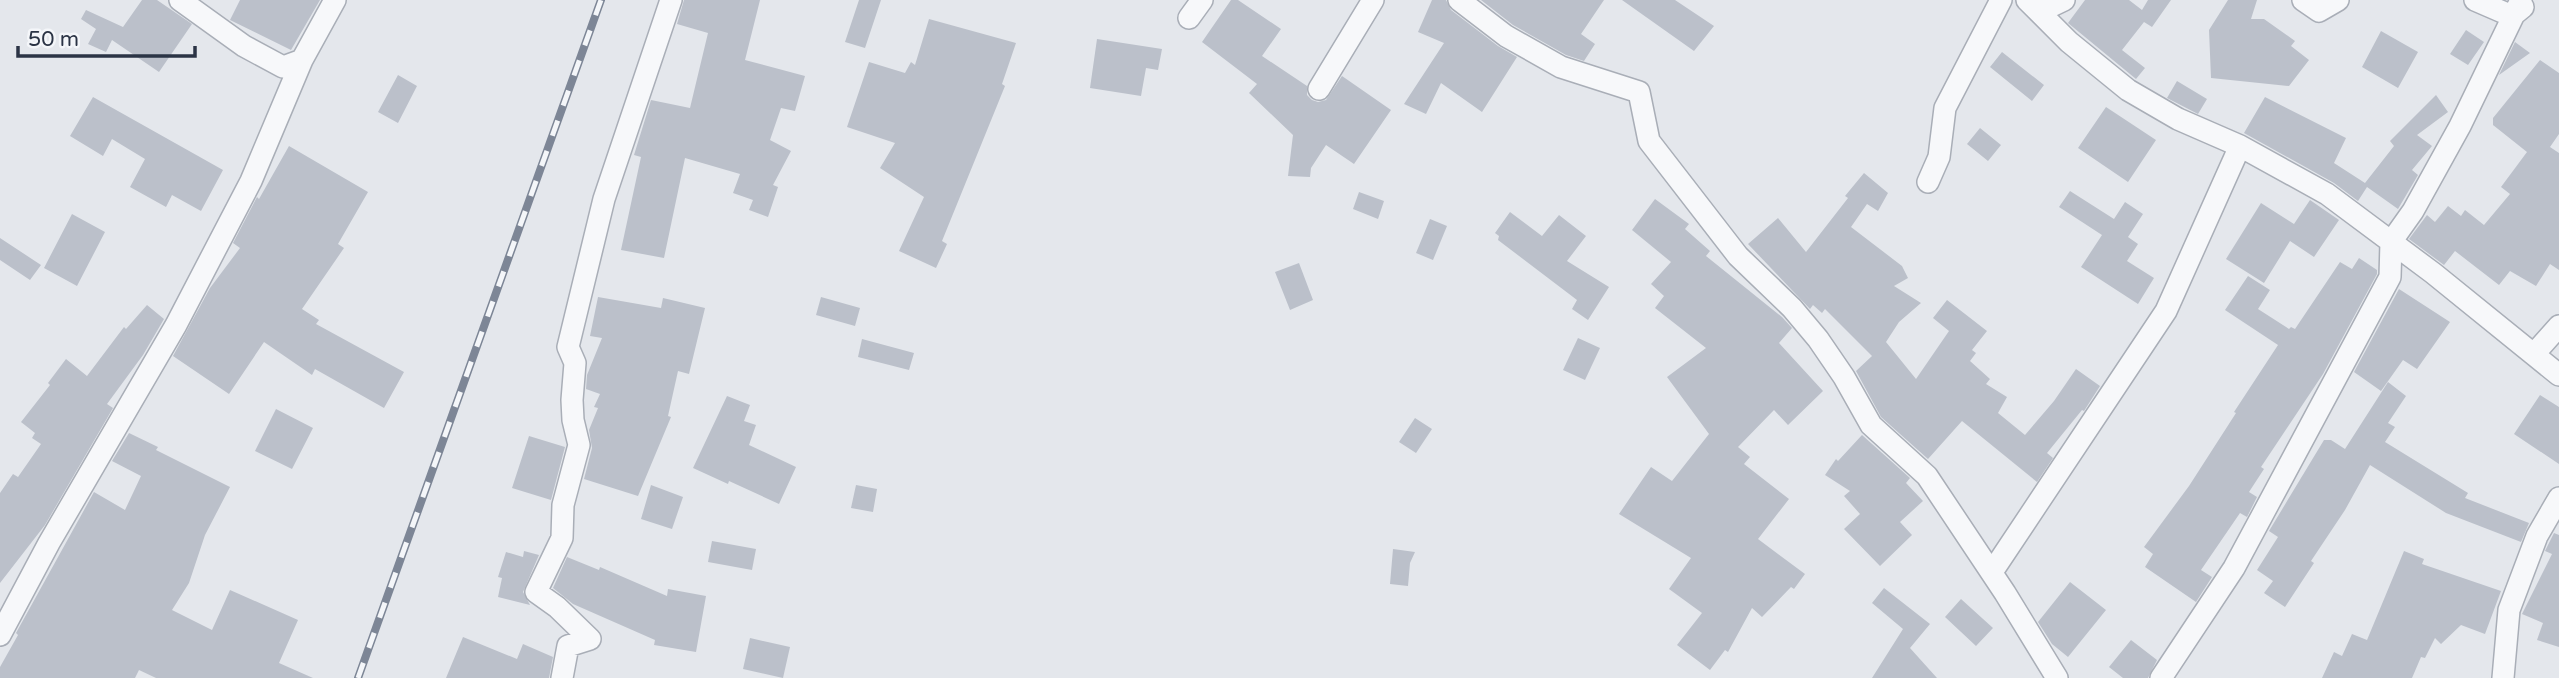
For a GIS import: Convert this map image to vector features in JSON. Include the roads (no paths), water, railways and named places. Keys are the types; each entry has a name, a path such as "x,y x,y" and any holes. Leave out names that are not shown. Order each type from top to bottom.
{"street":[{"path":"180,0 243,46 283,67 302,60"},
{"path":"0,635 71,503 176,325 251,181 302,60 335,0"},
{"path":"562,678 568,646 590,639 557,607 536,592 562,538 563,505 579,445 572,400 575,363 568,347 604,199 671,0"},
{"path":"1188,18 1202,0"},
{"path":"1319,89 1373,0"},
{"path":"1459,0 1506,36 1561,67 1639,92 1649,141 1738,256 1792,308 1818,339 1844,377 1871,425 1927,476 1992,572 2057,678"},
{"path":"1928,182 1939,157 1945,108 2001,0"},
{"path":"2033,6 2064,0"},
{"path":"2303,0 2319,10 2338,0"},
{"path":"2475,0 2516,8"},
{"path":"2161,678 2234,568 2390,277 2391,242 2413,211 2460,126 2516,8 2531,0"},
{"path":"2033,6 2070,42 2128,90 2178,118 2240,146 2327,194 2559,375"},
{"path":"1992,572 2166,311 2240,146"},
{"path":"2535,354 2559,326"},
{"path":"2503,678 2509,610 2537,536 2559,498"}],"railway":[{"path":"358,678 601,0"}]}
